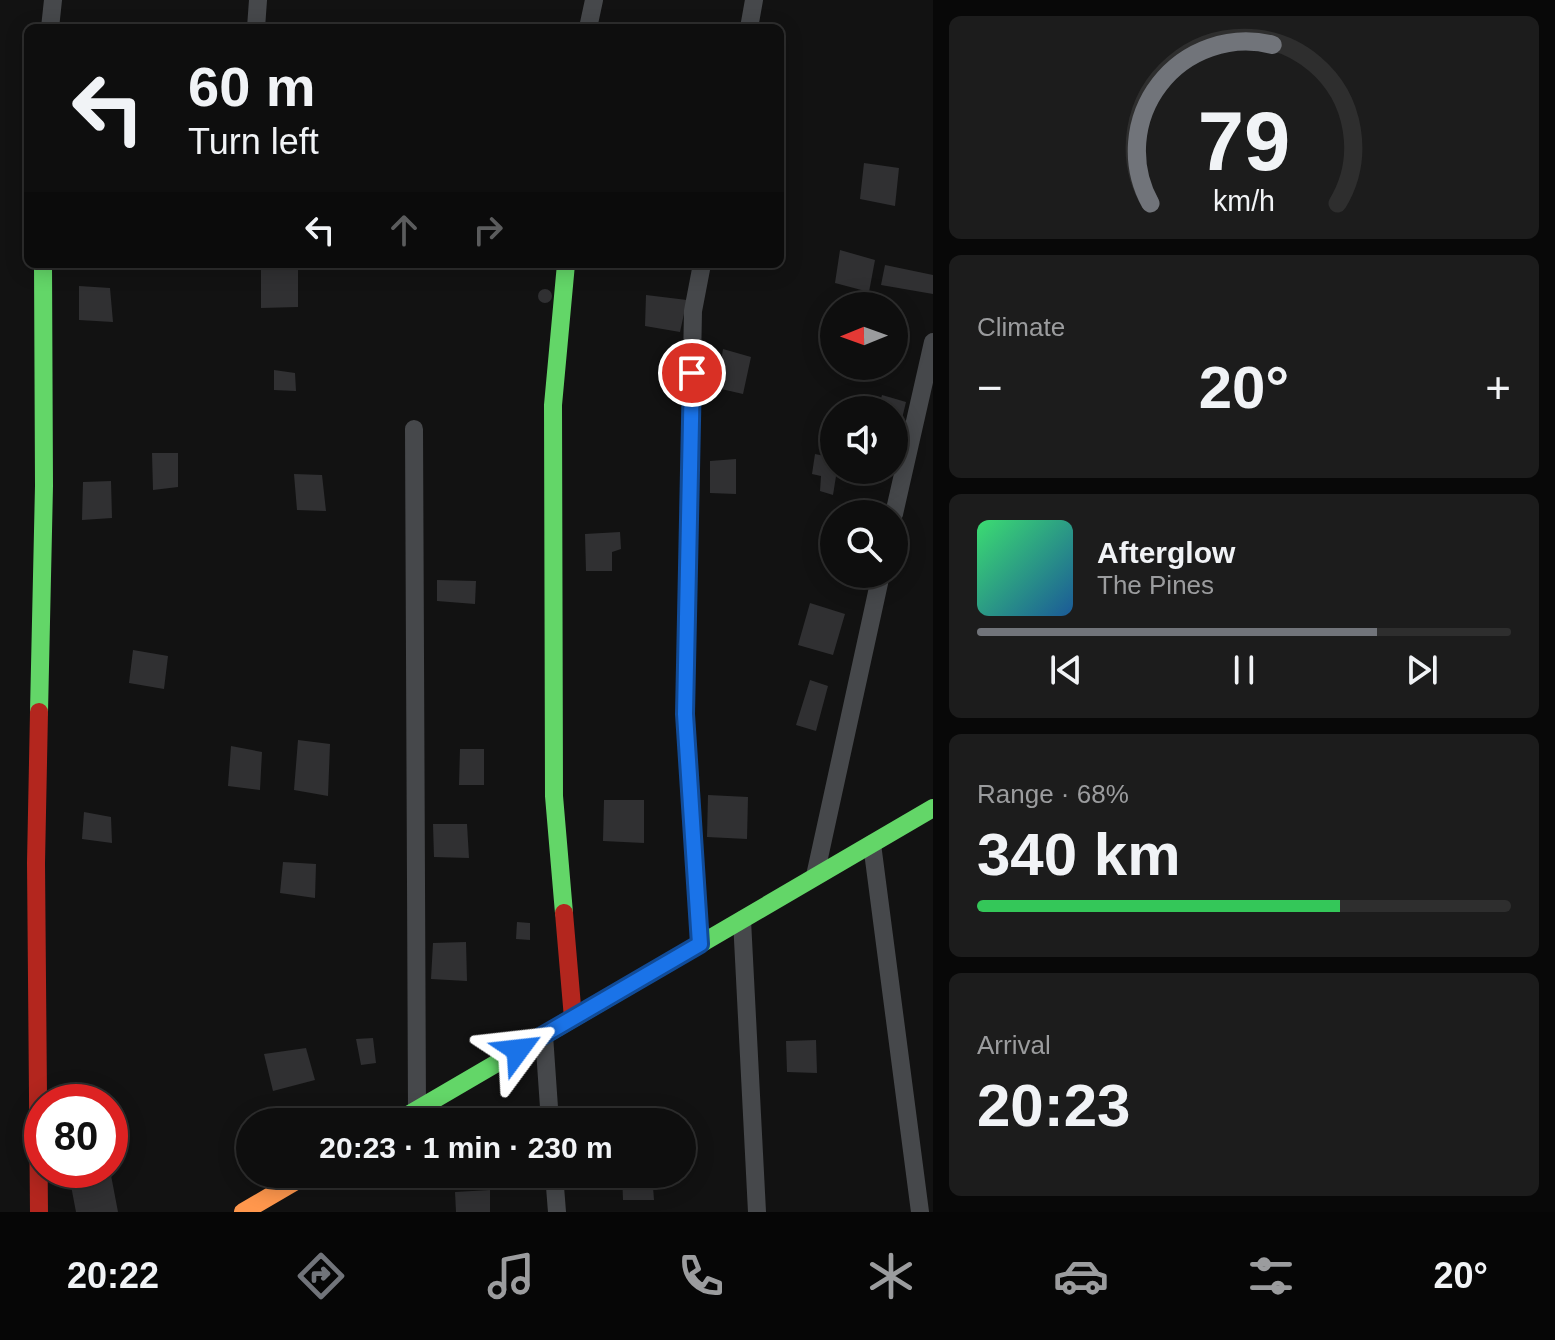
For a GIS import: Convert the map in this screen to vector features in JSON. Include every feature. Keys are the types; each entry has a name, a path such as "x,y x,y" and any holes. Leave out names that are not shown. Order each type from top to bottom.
{"main road":[{"path":"39,1212 36,863 44,486 43,268"},
{"path":"566,268 553,405 554,796 573,1018"},
{"path":"420,1108 933,808"},
{"path":"243,1212 284,1188"}],"street":[{"path":"50,24 53,0"},
{"path":"256,24 258,0"},
{"path":"589,24 594,0"},
{"path":"750,24 754,0"},
{"path":"700,944 685,714 693,311 701,268"},
{"path":"897,500 933,342"},
{"path":"414,429 417,1108"},
{"path":"815,877 878,588"},
{"path":"872,844 920,1212"},
{"path":"742,920 757,1212"},
{"path":"544,1035 549,1108"},
{"path":"555,1188 557,1212"}],"building":[{"path":"864,163 899,168 895,206 860,199"},
{"path":"840,250 875,260 869,292 835,283"},
{"path":"885,265 933,275 933,294 881,285"},
{"path":"261,268 298,269 298,307 261,308"},
{"path":"79,286 110,288 113,322 79,320"},
{"path":"545,289 552,296 545,303 538,296"},
{"path":"646,295 687,300 680,332 645,326"},
{"path":"723,349 751,357 743,394 717,388"},
{"path":"274,370 295,373 296,391 274,390"},
{"path":"152,453 178,453 178,487 153,490"},
{"path":"815,454 820,455 820,476 812,474"},
{"path":"736,459 736,494 710,493 710,461"},
{"path":"294,474 322,475 326,511 297,510"},
{"path":"111,481 112,518 82,520 83,482"},
{"path":"820,484 835,484 833,495 820,491"},
{"path":"620,532 621,549 612,552 612,571 586,571 585,534"},
{"path":"437,580 476,581 475,604 437,601"},
{"path":"810,603 845,614 833,655 798,645"},
{"path":"133,650 168,656 164,689 129,683"},
{"path":"810,680 828,686 816,731 796,725"},
{"path":"298,740 330,744 328,796 294,790"},
{"path":"231,746 262,752 260,790 228,786"},
{"path":"460,749 484,749 484,785 459,785"},
{"path":"708,795 748,797 747,839 707,837"},
{"path":"604,800 644,800 644,843 603,841"},
{"path":"84,812 111,817 112,843 82,839"},
{"path":"433,824 467,824 469,858 434,857"},
{"path":"283,862 316,864 315,898 280,893"},
{"path":"517,922 530,923 530,940 516,939"},
{"path":"466,942 467,981 431,979 433,943"},
{"path":"373,1038 376,1063 361,1065 356,1039"},
{"path":"816,1040 817,1073 787,1072 786,1041"},
{"path":"306,1048 315,1080 273,1091 264,1054"},
{"path":"71,1188 113,1188 118,1212 76,1212"},
{"path":"623,1188 653,1188 654,1200 623,1200"},
{"path":"490,1190 490,1212 456,1212 455,1192"}],"traffic: fast":[{"path":"39,712 44,486 43,268"},
{"path":"564,913 554,796 553,405 566,268"},
{"path":"420,1108 933,808"}],"traffic: slow":[{"path":"243,1212 284,1188"}],"traffic: jam":[{"path":"39,712 36,863 39,1212"},
{"path":"564,913 573,1018"}],"route":[{"path":"518,1050 700,944 685,714 692,373"}]}
